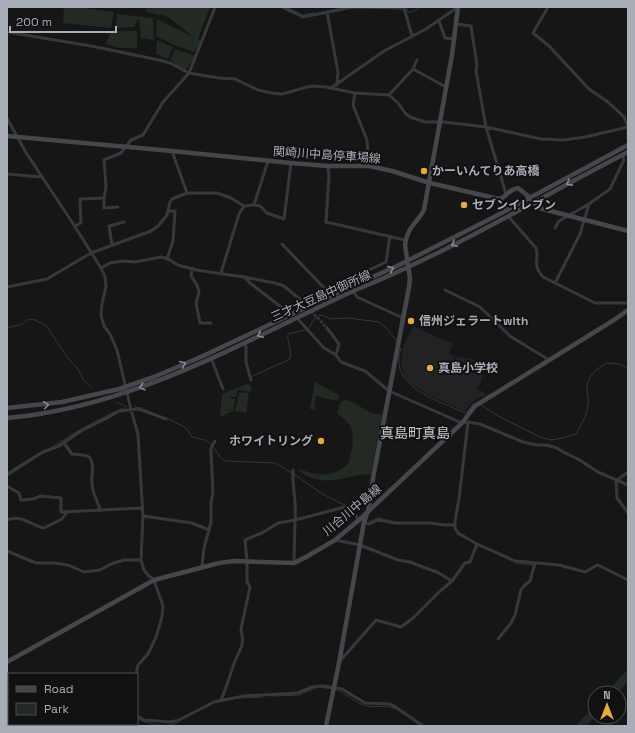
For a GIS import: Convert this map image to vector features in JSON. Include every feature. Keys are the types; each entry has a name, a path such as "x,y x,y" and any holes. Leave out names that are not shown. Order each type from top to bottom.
{"main road":[{"path":"326,726 364,522 368,511 410,279 405,240 412,225 424,210 457,24 458,7"},
{"name":"関崎川中島停車場線","path":"7,136 328,166 369,166 392,171 430,183 499,199 511,190 518,188 539,208 628,231"},
{"name":"三才大豆島中御所線","path":"7,408 62,402 95,395 154,377 203,356 408,260 530,198 628,145"},
{"name":"三才大豆島中御所線","path":"7,418 43,414 97,402 177,374 409,266 533,202 625,158 628,152"},
{"name":"川合川中島線","path":"294,563 335,540 359,520 465,423 475,406 628,310"},
{"path":"7,662 154,580 226,562 247,561 294,563"}],"street":[{"path":"118,207 104,208 106,186 104,160 121,153 131,140 143,135 163,102 189,73 215,7"},
{"path":"282,7 303,17 353,7 404,8 412,36"},
{"path":"331,88 384,51 439,21 458,7"},
{"path":"548,7 532,33 548,46 589,89 626,117 628,139"},
{"path":"327,12 338,72 337,85"},
{"path":"439,21 445,38 454,39"},
{"path":"457,24 471,26 477,65 476,71 486,127 506,194"},
{"path":"7,32 91,46 159,60 170,63 189,73 218,78 235,79 258,90 271,93 282,94 311,86 326,87 355,93 389,95 410,117 425,122 440,122 486,127 541,139 564,140 602,134 628,127"},
{"path":"389,95 413,69 417,60"},
{"path":"413,69 446,87"},
{"path":"355,93 353,105 367,140 369,166"},
{"path":"7,118 41,177 91,252 105,277 106,287 101,315 104,326 110,334 117,350 130,410 138,434 143,516 142,560 144,570 154,580 162,602 162,617 152,645 148,654 138,665 136,673"},
{"path":"172,151 187,193"},
{"path":"555,228 559,221 589,204 610,189 625,158 628,156"},
{"path":"254,205 268,161"},
{"path":"7,287 47,279 91,252 152,231 167,215 172,199 187,193 217,193 231,198 244,206 260,206 268,213 284,219 292,163"},
{"path":"328,166 329,176 326,222 405,240"},
{"path":"7,174 41,177"},
{"path":"74,226 81,223 80,199 104,198"},
{"path":"555,283 580,234 589,204"},
{"path":"221,273 239,214 244,206"},
{"path":"167,259 173,241 175,211 169,211"},
{"path":"508,216 536,248 537,252 535,264 543,277 595,303 628,303"},
{"path":"112,245 109,226 124,222"},
{"path":"285,310 386,262 390,236"},
{"path":"282,244 327,290 330,296"},
{"path":"101,268 110,263 123,261 134,262 161,257 178,265 244,276 284,286 302,300"},
{"path":"192,268 191,276 197,285 199,292 196,303 200,323 211,323"},
{"path":"244,276 250,284 285,310 287,316"},
{"path":"445,290 480,307 510,336 549,360"},
{"path":"353,291 357,297 403,318"},
{"path":"297,318 324,348 336,355 341,362 365,371 389,391 465,423 480,424 523,442 557,448 598,472 628,485"},
{"path":"327,328 339,344 336,355"},
{"path":"244,343 246,346 246,362 251,380"},
{"path":"211,358 223,389"},
{"path":"7,475 43,452 64,443 81,431 119,411 139,410 166,419"},
{"path":"465,423 455,525 458,533 477,544 515,561 559,565 585,572 589,571 595,565 598,565 628,580"},
{"path":"202,567 204,548 211,526 211,502 213,493 212,446 215,441"},
{"path":"64,443 72,454 87,455 90,457 92,463 93,494 99,504 100,510"},
{"path":"293,472 293,490 296,495 294,563"},
{"path":"616,481 628,472"},
{"path":"616,481 617,498 628,513"},
{"path":"7,486 20,493 20,500 33,499 41,496 61,498 61,512 142,508"},
{"path":"222,700 235,661 243,643 241,629 250,587 247,582 245,540 264,532 278,523 308,518 345,507 349,509 359,520"},
{"path":"7,520 14,517 20,518 44,528 62,519 67,512"},
{"path":"143,516 192,523 209,530"},
{"path":"364,522 369,524 378,520 395,523 455,525"},
{"path":"335,540 360,545 398,560 410,562 437,572 452,581"},
{"path":"339,662 376,620 401,627 413,618 435,595 452,581 465,563 470,562 477,544"},
{"path":"7,551 36,563 54,562 68,565 84,572 100,570 110,564 124,560 142,560"},
{"path":"498,639 511,623 515,615 521,590 530,581 535,563"},
{"path":"138,717 144,720 171,722 179,720 214,702 222,700 260,695 298,693 312,687 323,686 342,689 365,703 389,704 423,726"}],"shaded area":[{"name":"真島小学校","path":"413,326 453,344 449,354 455,356 454,362 456,357 485,361 481,382 477,389 484,392 486,395 473,401 465,411 430,396 409,382 404,375 401,365 403,348"}],"green space":[{"path":"64,7 114,12 111,28 63,23"},
{"path":"146,7 210,7 198,39 202,42 194,52 174,45 156,36 157,19 195,38 167,16 146,12"},
{"path":"117,14 153,18 154,40 141,38 139,17 134,27 116,28"},
{"path":"111,31 137,31 137,48 119,48 106,44"},
{"path":"157,40 173,47 168,59 156,54"},
{"path":"175,49 196,56 185,71 170,60"},
{"path":"315,382 339,395 339,399 337,401 316,396 314,407 316,410 310,409"},
{"path":"248,384 251,386 251,392 238,390 236,397 226,397 235,399 233,410 223,409 234,411 220,417 222,395 228,391"},
{"path":"239,392 249,393 246,413 235,411"},
{"path":"346,399 372,413 382,415 371,474 326,481 309,477 299,471 300,469 306,472 326,474 338,471 349,463 353,442 352,430 349,424 337,414 340,403"},
{"path":"628,669 628,682 625,685 613,685"},
{"path":"587,714 586,726 577,726 577,724"}],"waterway":[{"path":"286,7 303,15 314,13"},
{"path":"406,7 408,12 413,12 420,7"},
{"path":"309,328 314,319 321,315 331,319 348,318 379,322 396,340"},
{"path":"7,328 22,324 29,319 46,325 67,357 78,369 84,381 91,387"},
{"path":"253,376 290,359 288,334 305,330"},
{"path":"401,348 399,356 401,373 415,388 425,395 466,413 474,403"},
{"path":"481,405 500,417 540,437 550,440 558,439 576,434 580,427 587,409 587,385 590,377 606,363 619,364 628,368"},
{"path":"116,402 127,407"},
{"path":"134,407 142,408"},
{"path":"119,410 124,408"},
{"path":"52,447 81,429 116,411"},
{"path":"167,418 186,428 192,437 205,440 211,444"},
{"path":"213,447 225,461 275,463 292,473"},
{"path":"7,473 39,453"},
{"path":"294,474 319,492 350,508"},
{"path":"352,510 357,515"},
{"path":"369,522 378,518 395,522"},
{"path":"457,534 464,538"},
{"path":"515,563 533,565"},
{"path":"321,687 332,689"},
{"path":"273,696 300,695 316,688"},
{"path":"337,690 363,705 395,709"},
{"path":"239,698 262,697"},
{"path":"138,719 153,724 163,725 179,722"}],"tunnel":[{"path":"311,311 327,328"}],"place":[{"name":"かーいんてりあ高橋","path":"424,171"},
{"name":"セブンイレブン","path":"464,205"},
{"name":"信州ジェラートwith","path":"411,321"},
{"name":"真島小学校","path":"430,368"},
{"name":"ホワイトリング","path":"321,441"}],"district":[{"name":"真島町真島","path":"415,433"}]}
